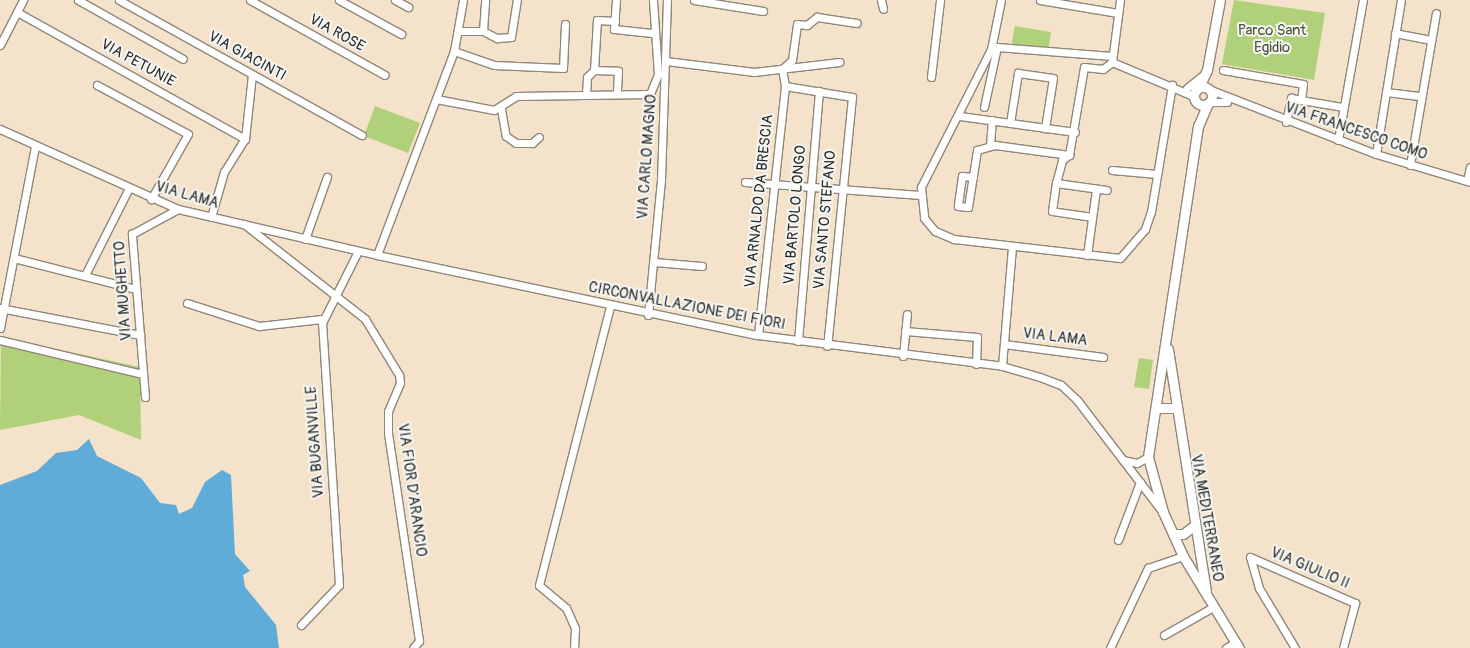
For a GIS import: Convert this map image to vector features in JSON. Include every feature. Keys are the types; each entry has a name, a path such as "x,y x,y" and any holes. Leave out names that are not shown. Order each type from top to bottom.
{"main road":[{"path":"1166,339 1198,126 1197,93 1207,70 1220,0"},
{"path":"1198,126 1209,102 1210,89 1207,70"},
{"path":"1197,93 1210,89"},
{"path":"1197,93 1209,102"},
{"name":"VIA MEDITERRANEO","path":"1166,339 1175,408 1207,598"},
{"name":"VIA MEDITERRANEO","path":"1166,339 1148,457 1163,512 1183,556 1207,598"},
{"path":"1156,408 1175,408"},
{"path":"1173,534 1183,534 1195,525"},
{"path":"1183,556 1199,549"},
{"path":"1207,598 1238,645"}],"street":[{"path":"0,45 23,0"},
{"path":"78,0 183,59"},
{"name":"VIA GIACINTI","path":"119,0 362,135"},
{"name":"VIA ROSE","path":"250,0 385,75"},
{"path":"338,0 401,34"},
{"path":"395,0 408,7"},
{"path":"377,256 454,51 460,31 464,0"},
{"path":"483,31 485,0"},
{"path":"460,31 483,31 497,38 511,37 517,0"},
{"path":"436,99 501,109 516,96 548,99 586,93 650,94 662,74 657,37 652,33 614,29 616,0"},
{"path":"652,33 653,0"},
{"name":"VIA CARLO MAGNO","path":"648,315 654,262 662,74 666,61 667,0"},
{"path":"694,0 763,10"},
{"path":"881,0 883,9"},
{"path":"931,76 940,0"},
{"path":"1001,0 991,48 921,195 924,218 935,231 954,239 1120,258 1136,242 1151,212 1172,85"},
{"path":"1040,0 1118,13"},
{"path":"1092,217 1052,211 1062,160 1069,155 1075,132 1084,67 1103,70 1112,59 1120,0"},
{"path":"1338,140 1363,0"},
{"path":"1376,154 1400,0"},
{"name":"VIA PETUNIE","path":"17,12 245,138"},
{"path":"1410,165 1436,13"},
{"path":"782,69 792,60 797,24 807,25 817,17 857,23"},
{"path":"586,93 587,77 594,70 597,20 615,21"},
{"path":"454,51 494,65 563,68 565,24"},
{"path":"1395,34 1431,40"},
{"path":"984,107 997,47 1112,59 1172,85 1197,93"},
{"path":"666,61 754,72 839,62"},
{"name":"VIA ARNALDO DA BRESCIA","path":"758,335 785,86 782,69"},
{"path":"594,70 618,72 617,93"},
{"path":"1187,88 1207,70"},
{"path":"1223,70 1304,84 1301,100"},
{"path":"1010,123 1018,73 1053,78 1045,128"},
{"path":"211,217 224,172 245,138 252,75"},
{"path":"97,85 188,134 151,199"},
{"path":"1172,85 1187,88 1197,93"},
{"path":"785,86 820,91"},
{"name":"VIA FRANCESCO COMO","path":"1210,89 1235,103 1376,154 1469,181"},
{"name":"VIA SANTO STEFANO","path":"820,91 852,97 840,190 827,346"},
{"name":"VIA BARTOLO LONGO","path":"798,342 820,91"},
{"path":"1386,92 1422,96"},
{"path":"1286,122 1291,98 1343,108"},
{"name":"VIA FRANCESCO COMO","path":"1209,102 1235,103"},
{"path":"501,109 506,136 516,143 532,143 539,137"},
{"path":"960,116 1075,132"},
{"path":"990,146 992,120"},
{"name":"VIA LAMA","path":"0,129 128,190 178,210 377,256"},
{"path":"0,328 2,309 14,258 35,146"},
{"path":"972,177 977,150 990,146 1069,155"},
{"path":"1469,181 1470,167"},
{"path":"1112,170 1157,174"},
{"path":"305,239 327,177"},
{"path":"746,182 921,195"},
{"path":"1056,184 1107,190"},
{"path":"1087,255 1096,189"},
{"path":"85,275 128,190"},
{"name":"VIA MUGHETTO","path":"145,397 132,234 178,210"},
{"name":"VIA FIOR D'ARANCIO","path":"244,224 369,324 400,379 388,411 388,433 419,641 413,648"},
{"path":"1002,366 1012,246"},
{"path":"187,303 260,326 322,319 336,296 358,251"},
{"name":"CIRCONVALLAZIONE DEI FIORI","path":"377,256 648,315 798,342 903,356 1002,366 1061,385 1163,512"},
{"path":"14,258 136,289"},
{"path":"654,262 702,266"},
{"path":"574,648 575,628 566,608 539,585 610,306"},
{"path":"2,309 140,335"},
{"path":"903,356 907,314"},
{"name":"VIA BUGANVILLE","path":"301,625 339,584 322,319"},
{"path":"905,331 977,337 976,364"},
{"path":"0,340 143,374"},
{"name":"VIA LAMA","path":"1004,344 1103,357"},
{"path":"1123,460 1137,463 1148,457"},
{"path":"1118,540 1140,482"},
{"path":"1110,648 1148,568 1183,556"},
{"name":"VIA GIULIO II","path":"1295,648 1259,588 1250,557 1355,603 1343,648"},
{"path":"1164,635 1213,607"},
{"path":"1226,648 1238,645"}],"green space":[{"name":"Parco Sant Egidio","path":"1234,0 1325,13 1314,80 1222,64"},
{"path":"1015,26 1051,32 1048,52 1011,47"},
{"path":"375,106 420,123 408,153 364,136"},
{"path":"1,337 140,367 141,440 79,415 0,430"},
{"path":"1139,358 1153,360 1149,389 1134,387"}],"water":[{"path":"89,439 97,456 141,478 160,503 176,505 179,514 192,508 205,482 222,470 231,475 235,554 250,571 243,575 245,587 276,625 279,648 0,648 0,485 37,471 56,453 77,450"}]}
